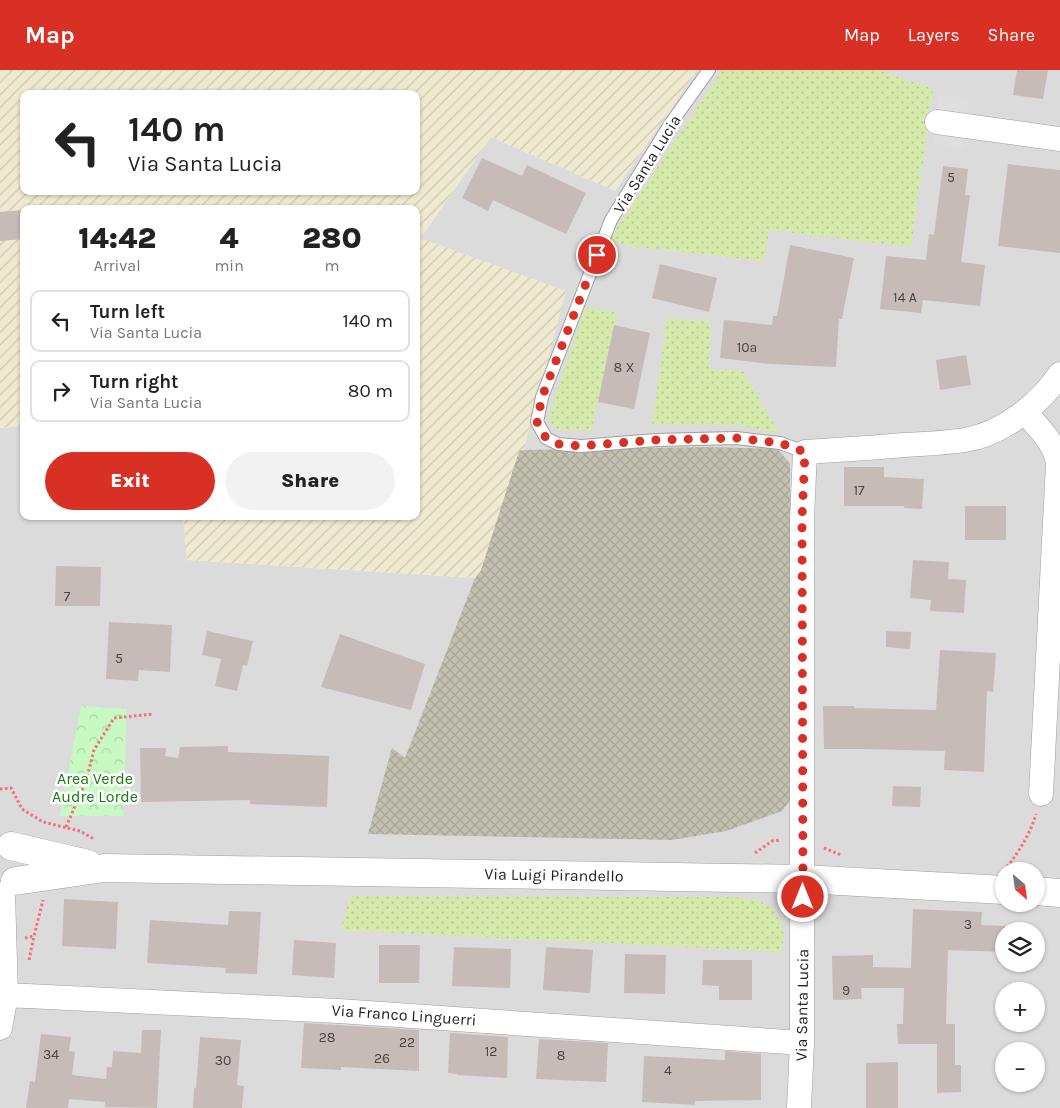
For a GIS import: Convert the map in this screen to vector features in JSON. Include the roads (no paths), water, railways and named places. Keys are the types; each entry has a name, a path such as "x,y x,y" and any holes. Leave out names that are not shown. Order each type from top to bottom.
{"street":[{"path":"937,122 1060,139"},
{"name":"Via Santa Lucia","path":"799,1108 802,1042 803,879 802,518 805,452 966,440 986,434 1025,412 1042,397 1060,374"},
{"path":"1025,412 1052,447 1057,456 1058,464 1041,794"},
{"name":"Via Luigi Pirandello","path":"5,843 104,868 803,879 995,880"},
{"name":"Via Luigi Pirandello","path":"5,843 16,854 18,863 18,872 6,890"},
{"name":"Via Luigi Pirandello","path":"6,890 104,868"},
{"path":"0,1028 4,976 6,890"},
{"path":"1045,892 1060,893"},
{"name":"Via Franco Linguerri","path":"4,976 339,1011 802,1042"}],"lane":[{"name":"Via Santa Lucia","path":"710,70 671,123 611,220 542,397 537,422 546,438 558,444 580,446 656,440 736,438 780,443 805,452"}],"park label":[{"name":"Area Verde Audre Lorde","path":"95,787"}]}
